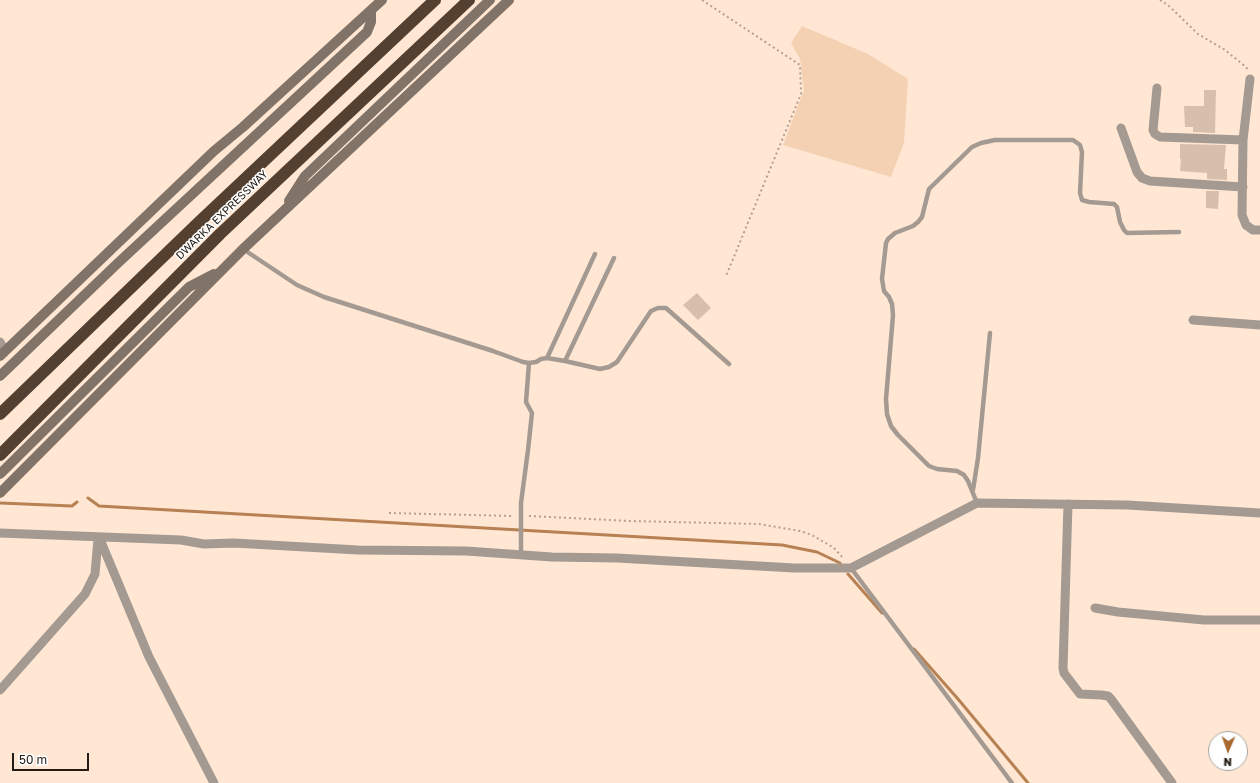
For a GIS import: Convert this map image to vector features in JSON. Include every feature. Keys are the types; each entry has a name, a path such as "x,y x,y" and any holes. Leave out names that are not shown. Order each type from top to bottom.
{"highway":[{"name":"DWARKA EXPRESSWAY","path":"0,414 198,223 435,0"},
{"name":"DWARKA EXPRESSWAY","path":"0,456 220,234 469,0"}],"main road":[{"path":"3,354 214,151 243,127 382,0"},
{"path":"283,211 305,176 490,0"},
{"path":"0,493 243,249 509,0"},
{"path":"0,376 119,262 367,32 371,10"},
{"path":"0,474 189,287 221,271"}],"street":[{"path":"1250,79 1243,140 1242,215 1246,225 1253,230 1260,230"},
{"path":"1157,88 1155,134 1160,137 1243,140"},
{"path":"1121,128 1137,172 1142,178 1150,181 1243,187"},
{"path":"1193,320 1260,325"},
{"path":"0,342 3,354"},
{"path":"0,533 181,540 204,544 234,543 358,550 466,551 794,568 851,568 977,503 1127,505 1260,513"},
{"path":"1068,504 1063,646 1064,673 1080,694 1108,696 1112,699 1172,783"},
{"path":"0,690 85,594 95,574 98,537"},
{"path":"98,537 149,657 214,783"},
{"path":"1095,608 1118,612 1204,620 1260,620"}],"lane":[{"path":"977,503 968,480 964,475 957,471 932,468 925,464 898,436 891,426 887,414 886,399 893,315 892,304 889,297 884,292 882,279 886,243 888,239 895,232 913,226 918,222 922,217 926,194 929,189 972,147 981,143 995,140 1073,140 1080,145 1082,152 1080,194 1082,200 1114,204 1117,207 1120,222 1127,233 1178,232"},
{"path":"243,249 297,285 324,297 493,351 507,357 530,363 547,358 600,369 609,367 617,362 652,312 658,308 666,308 729,364"},
{"path":"547,358 595,254"},
{"path":"565,361 614,258"},
{"path":"973,492 978,458 990,333"},
{"path":"521,555 521,503 532,413 526,402 530,363"},
{"path":"851,568 1012,783"}],"path":[{"path":"702,0 800,65 801,94 726,276"},
{"path":"1160,0 1168,5 1198,34 1225,50 1246,67 1250,79"},
{"path":"389,513 520,516"},
{"path":"528,516 629,521 759,524 800,531 812,535 834,548 851,568"}],"shaded area":[{"path":"802,26 868,54 908,79 904,143 891,177 783,145 804,90 800,59 791,43"}],"building":[{"path":"1204,90 1216,90 1215,133 1193,132 1193,127 1185,127 1184,106 1204,106"},
{"path":"1180,144 1226,145 1224,169 1227,169 1227,180 1207,179 1207,173 1180,171"},
{"path":"1206,191 1219,191 1218,209 1206,208"},
{"path":"697,293 711,308 698,320 683,305"}],"waterway":[{"path":"88,498 99,506 782,545 817,552 840,563"},
{"path":"0,503 72,506 77,502"},
{"path":"848,574 882,613"},
{"path":"914,649 1028,783"}]}
